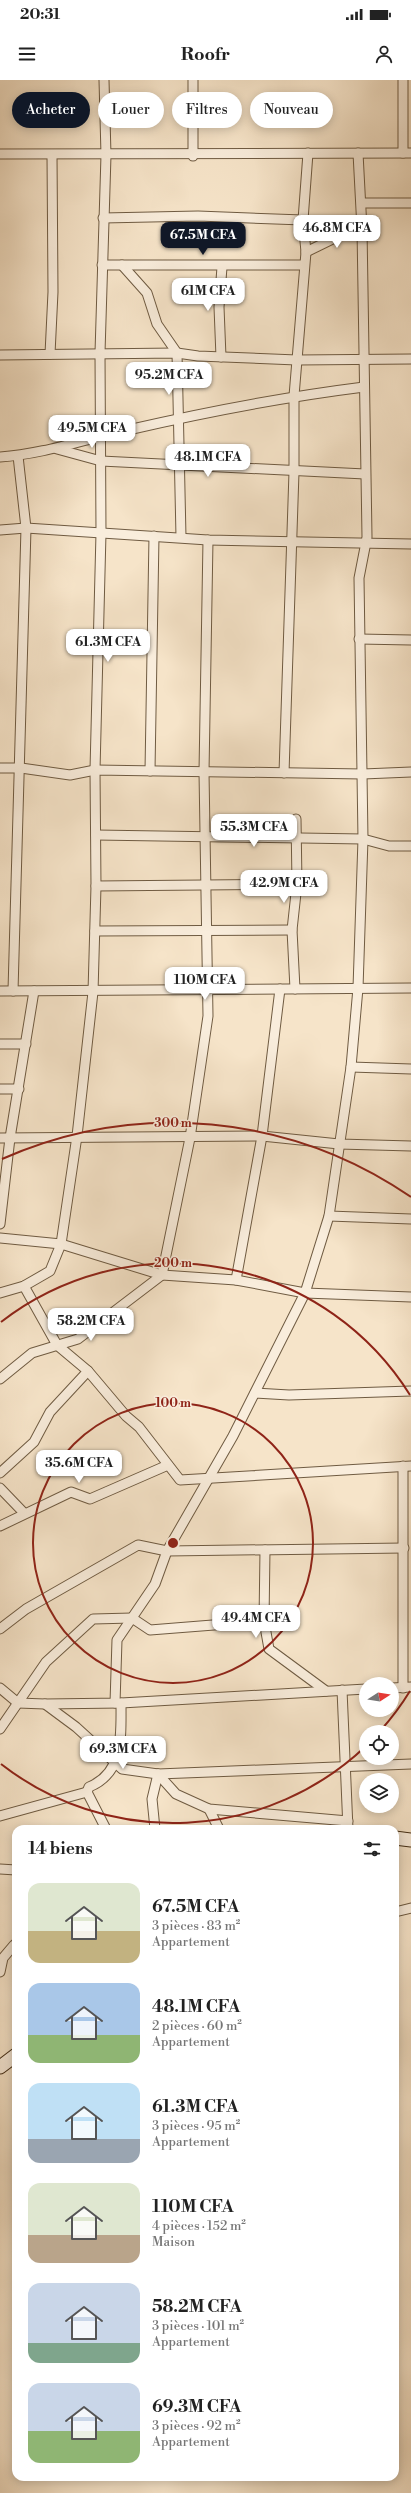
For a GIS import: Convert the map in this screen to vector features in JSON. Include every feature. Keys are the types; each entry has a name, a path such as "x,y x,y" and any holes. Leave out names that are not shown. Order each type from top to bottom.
{"street":[{"path":"0,1293 24,1286 50,1271 61,1244 77,1136 93,992 96,886 95,770 102,461 100,436 100,353 106,155 104,80"},
{"path":"193,80 193,156"},
{"path":"0,154 193,156 308,153 407,153 403,80"},
{"path":"284,773 294,472 294,396 306,252 304,220 308,153"},
{"path":"0,1816 87,1792 89,1787 100,1782 116,1762 121,1745 118,1704 117,1640 155,1584 167,1551 255,1393 305,1293 329,1216 351,1067 358,988 363,839 359,578 365,544 365,474 362,203 358,153"},
{"path":"50,354 54,292 52,154"},
{"path":"362,203 411,203"},
{"path":"103,218 198,216 304,220"},
{"path":"306,252 351,230 362,230"},
{"path":"102,265 222,267 304,265"},
{"path":"122,265 147,293 157,324 177,353 180,418 181,537"},
{"path":"220,357 219,306 222,267"},
{"path":"0,355 177,353 220,357 297,360 411,359"},
{"path":"0,457 18,456 57,449 100,436 180,418 294,396 364,387"},
{"path":"57,449 102,461 294,472 365,474"},
{"path":"13,991 21,768 26,528 18,456"},
{"path":"0,530 26,528 101,534 181,537 208,540 411,544"},
{"path":"150,771 154,536"},
{"path":"0,1379 32,1353 78,1339 162,1275 190,1138 208,1016 204,772 208,540"},
{"path":"359,639 411,640"},
{"path":"0,768 21,768 70,776 95,770 363,774 411,772"},
{"path":"295,989 292,930 297,884 295,838 296,819"},
{"path":"96,835 363,839 389,846 411,846"},
{"path":"96,886 297,884"},
{"path":"95,931 292,930"},
{"path":"0,991 93,992 411,988"},
{"path":"236,1280 262,1136 280,989"},
{"path":"0,1224 10,1138 34,991"},
{"path":"0,1044 26,1044"},
{"path":"351,1067 411,1069"},
{"path":"0,1089 19,1089"},
{"path":"0,1138 77,1136 190,1138 262,1136 339,1144 411,1146"},
{"path":"329,1216 411,1219"},
{"path":"0,1238 61,1244 162,1275 236,1280 305,1293 411,1297"},
{"path":"24,1286 57,1345 88,1371 126,1416 139,1427 180,1480 209,1477 407,1466 404,1548 407,1688"},
{"path":"0,1473 34,1442 50,1412 88,1371"},
{"path":"255,1393 289,1395 411,1391"},
{"path":"0,1526 71,1492 90,1499 168,1465"},
{"path":"0,1488 24,1514"},
{"path":"1,1627 26,1609 138,1544 167,1551 404,1548"},
{"path":"265,1550 264,1621 269,1649 326,1691"},
{"path":"0,1729 46,1662 93,1619 132,1618 150,1630 264,1621"},
{"path":"0,1688 18,1703 44,1704 118,1704 359,1689"},
{"path":"158,1774 176,1794 209,1809 348,1825 347,1768 342,1690"},
{"path":"44,1704 72,1723 122,1769 158,1774 347,1768 411,1764"},
{"path":"155,1825 152,1799 158,1774"},
{"path":"87,1792 104,1825"},
{"path":"209,1809 217,1825"},
{"path":"0,1868 12,1870"},
{"path":"399,1911 411,1908"},
{"path":"0,1972 4,1958 12,1947"},
{"path":"0,2067 12,2058"}]}
